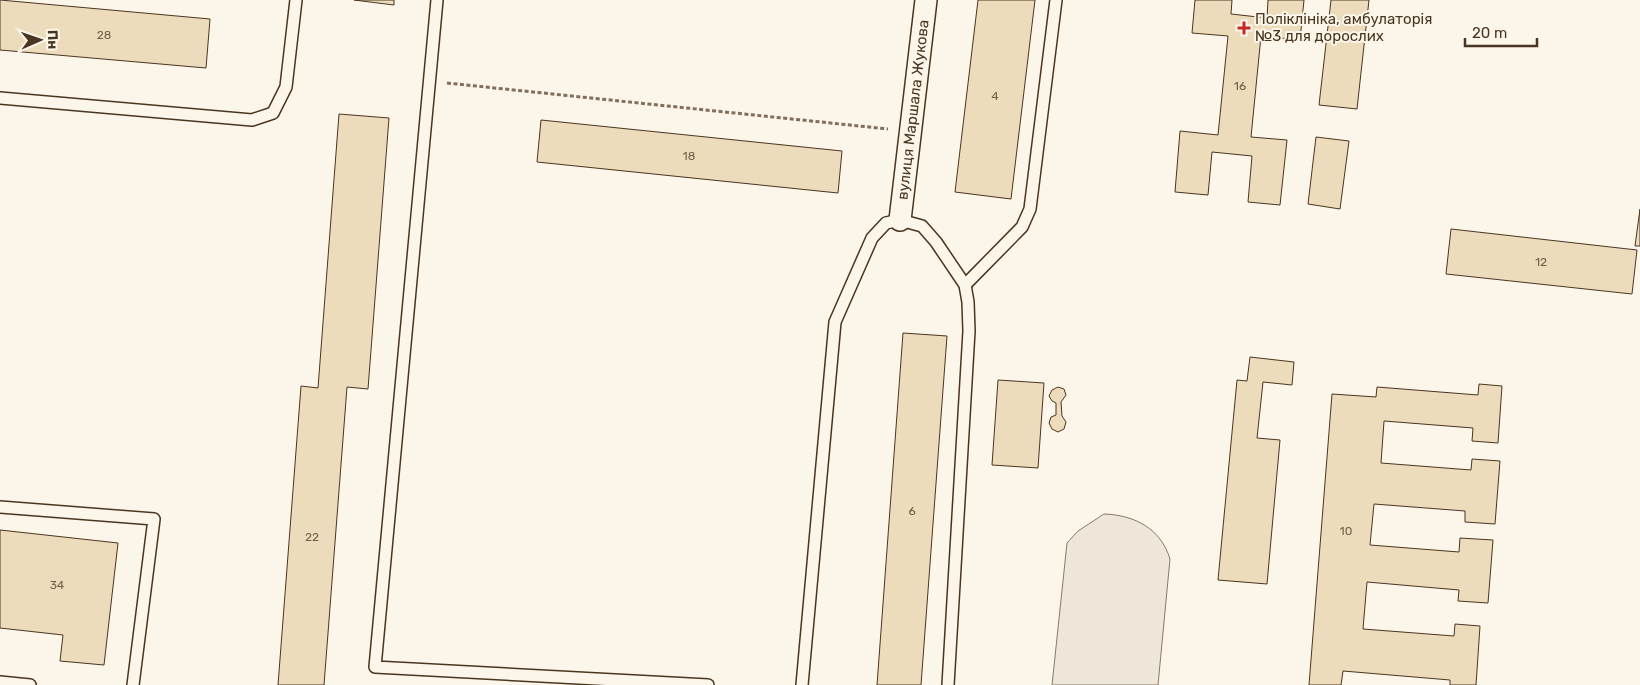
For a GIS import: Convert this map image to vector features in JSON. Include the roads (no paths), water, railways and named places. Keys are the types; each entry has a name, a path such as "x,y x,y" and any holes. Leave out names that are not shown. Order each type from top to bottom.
{"street":[{"name":"вулиця Маршала Жукова","path":"900,220 926,0"}],"lane":[{"path":"0,98 252,120 273,113 286,87 296,0"},
{"path":"437,0 375,667 708,685"},
{"path":"965,285 1022,227 1030,209 1056,0"},
{"path":"802,685 835,322 872,238 886,223 900,220 922,226 936,242 965,285 968,302 969,331 948,685"},
{"path":"0,507 154,519 133,685"},
{"path":"0,682 30,685"}],"place":[{"name":"Поліклініка, амбулаторія №3 для дорослих","path":"1244,28"}]}
